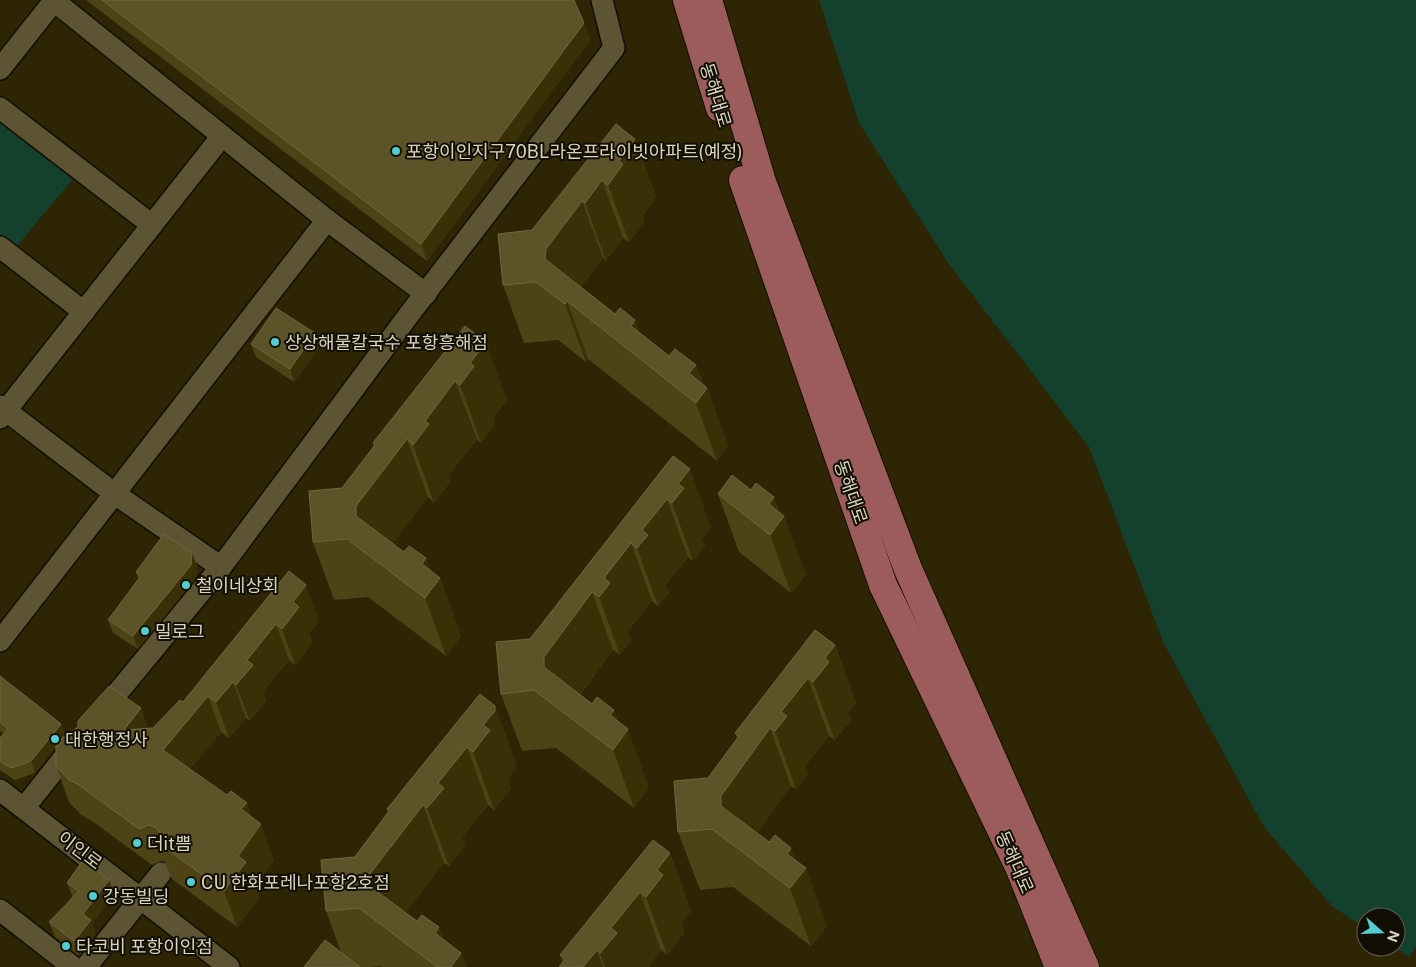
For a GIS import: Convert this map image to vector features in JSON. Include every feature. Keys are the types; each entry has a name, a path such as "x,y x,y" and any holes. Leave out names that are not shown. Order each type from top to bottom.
{"main road":[{"name":"동해대로","path":"686,0 760,234 883,585 1020,869 1059,967"},
{"path":"708,0 762,182 908,569 1085,967"}],"street":[{"path":"0,69 53,0 327,220 426,294"},
{"path":"24,808 221,567 614,48 602,0"},
{"path":"0,108 152,225"},
{"path":"221,567 114,494 2,412 84,312 222,136"},
{"path":"0,641 327,220"},
{"path":"0,247 84,312"},
{"name":"이인로","path":"0,790 229,967"},
{"path":"86,967 161,873"},
{"path":"0,910 74,967"}],"green space":[{"path":"819,0 1416,0 1416,947 1409,957 1406,955 1406,907 1356,907 1356,922 1332,906 1264,827 1164,644 1089,447 949,264 859,123"},
{"path":"0,118 76,175 17,246 0,234"}],"building":[{"name":"포항이인지구70BL라온프라이빗아파트(예정)","path":"102,0 574,0 584,23 421,244"},
{"path":"616,124 635,139 619,161 623,164 608,185 602,180 585,203 582,201 546,249 545,259 615,314 620,308 635,320 631,326 669,356 675,349 696,365 689,373 707,388 696,403 567,301 565,304 536,282 503,285 498,234 532,230"},
{"path":"276,308 315,333 290,369 251,344"},
{"path":"465,326 486,342 470,363 474,366 460,385 455,381 425,421 429,424 413,445 407,439 356,506 356,516 404,552 409,546 426,558 422,564 440,578 425,598 347,539 313,542 309,491 342,488 375,445 373,443"},
{"path":"673,456 690,469 678,484 684,488 672,503 667,499 642,530 648,535 637,548 631,543 604,578 610,583 599,597 592,592 544,657 544,667 592,704 597,697 614,710 610,715 628,729 613,750 534,690 501,694 496,642 530,639"},
{"path":"732,475 751,490 756,483 774,497 769,504 784,516 770,535 718,494"},
{"path":"164,534 192,553 191,565 133,636 108,620 141,576 136,572"},
{"path":"289,571 306,585 293,602 299,607 282,629 276,624 247,660 253,665 236,685 233,682 216,702 208,696 163,750 227,795 231,791 247,803 241,809 261,824 238,856 246,862 224,891 159,843 160,833 155,827 149,825 139,829 68,779 56,766 56,746 62,738 78,727 78,721 109,686 141,708 124,730 153,728 180,700 183,702"},
{"path":"815,630 835,645 825,658 829,662 813,682 808,678 781,712 787,716 775,731 770,728 721,796 721,806 769,842 775,835 791,848 787,854 806,868 790,888 712,829 678,832 674,781 708,778 739,736 735,733"},
{"path":"0,676 61,724 31,761 11,768 0,761 0,738 8,729 0,722"},
{"path":"480,694 495,706 495,711 483,725 490,730 473,752 467,747 438,783 444,788 427,808 423,805 369,875 368,885 417,921 422,915 439,927 435,933 461,953 451,967 437,967 359,908 326,911 321,860 355,857 389,811 387,809"},
{"path":"653,840 670,853 657,870 663,875 646,897 640,892 611,928 617,933 600,953 597,950 583,967 559,967 565,959 560,955"},
{"path":"83,860 109,880 83,914 91,920 74,941 49,922 79,891 67,883"},
{"path":"325,940 360,967 304,967"}],"place":[{"name":"포항이인지구70BL라온프라이빗아파트(예정)","path":"396,151"},
{"name":"상상해물칼국수 포항흥해점","path":"275,342"},
{"name":"철이네상회","path":"186,585"},
{"name":"밀로그","path":"145,631"},
{"name":"대한행정사","path":"55,739"},
{"name":"더it쁨","path":"137,843"},
{"name":"CU 한화포레나포항2호점","path":"191,882"},
{"name":"강동빌딩","path":"93,896"},
{"name":"타코비 포항이인점","path":"66,946"}]}
